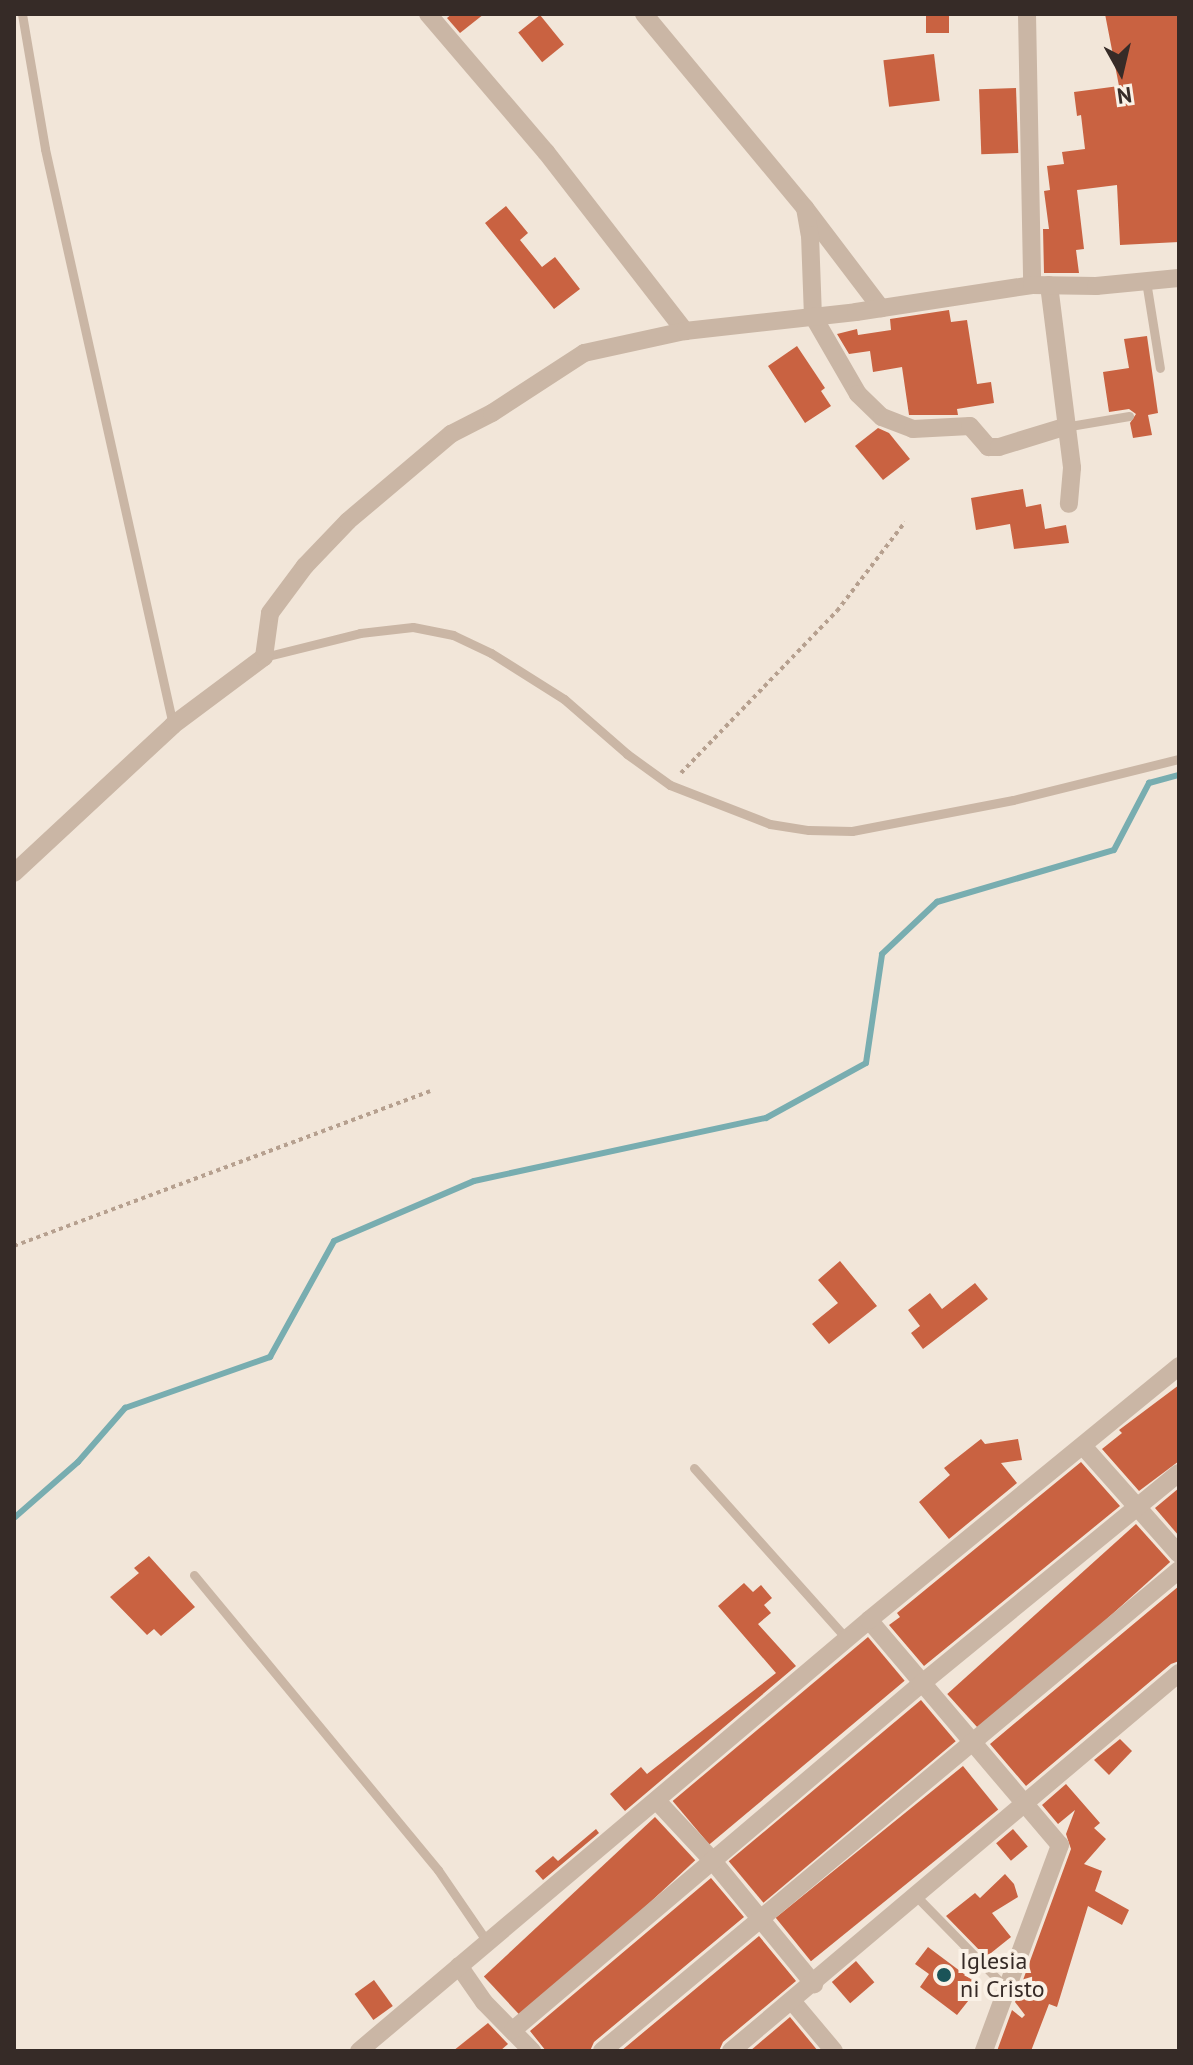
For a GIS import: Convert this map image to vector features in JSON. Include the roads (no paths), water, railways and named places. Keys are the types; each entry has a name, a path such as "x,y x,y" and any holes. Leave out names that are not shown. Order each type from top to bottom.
{"street":[{"path":"428,14 546,152 685,331"},
{"path":"644,14 805,208 881,308"},
{"path":"1027,14 1040,285 1073,484 1069,504"},
{"path":"805,208 810,235 813,316 858,394 882,417 913,429 970,426 988,447 999,447 1064,427"},
{"path":"14,873 173,725 264,657 270,613 305,566 348,521 451,434 492,413 584,353 685,331 1040,285 1096,286 1179,278"},
{"path":"359,2051 869,1620 1179,1366"},
{"path":"1083,1446 1179,1554"},
{"path":"513,2030 921,1684 1179,1473"},
{"path":"602,2051 1179,1570"},
{"path":"869,1620 1060,1845 984,2051"},
{"path":"734,2050 1179,1673"},
{"path":"657,1801 712,1860 814,1984"},
{"path":"459,1966 484,2002 532,2051"},
{"path":"792,2001 834,2051"}],"lane":[{"path":"22,14 45,149 173,725"},
{"path":"1146,281 1160,368"},
{"path":"1064,427 1129,416"},
{"path":"264,657 360,633 413,627 453,635 491,653 564,699 670,785 770,824 852,831 1013,800 1179,759"},
{"path":"694,1468 847,1639"},
{"path":"194,1575 438,1870 488,1943"},
{"path":"916,1896 1006,1988"}],"waterway":[{"path":"14,1518 78,1462 125,1408 270,1357 334,1241 474,1181 766,1118 866,1063 882,954 937,902 1114,850 1149,783 1179,775"}],"place":[{"name":"Iglesia ni Cristo","path":"944,1975"}]}
